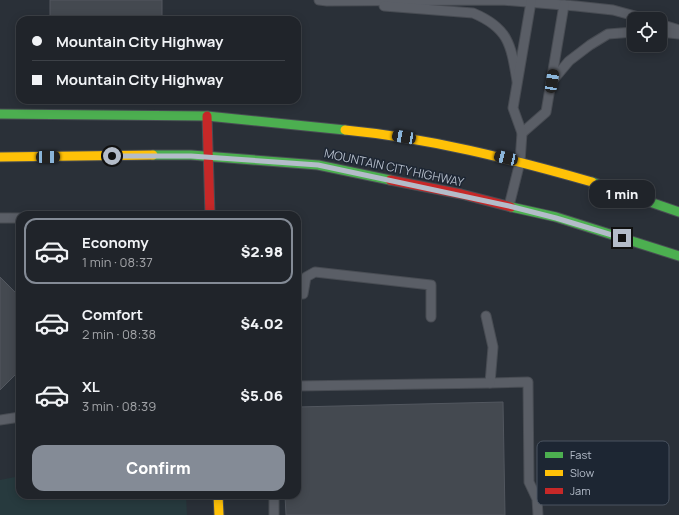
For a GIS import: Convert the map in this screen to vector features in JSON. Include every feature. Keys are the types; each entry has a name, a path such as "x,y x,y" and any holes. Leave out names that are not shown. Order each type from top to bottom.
{"main road":[{"path":"0,114 207,116 379,133 443,144 520,162 597,183 679,212"},
{"path":"207,116 210,211"},
{"name":"MOUNTAIN CITY HIGHWAY","path":"0,157 209,156 318,165 509,206 556,218 679,256"},
{"path":"218,499 219,515"}],"lane":[{"path":"323,1 502,0 613,10 627,14"},
{"path":"323,1 473,13 486,19 499,28 509,43 517,80"},
{"path":"509,206 520,162 522,133 513,108 531,2"},
{"path":"522,133 546,112 564,5"},
{"path":"667,26 679,30"},
{"path":"552,81 568,62 590,45 608,34 627,33"},
{"path":"667,33 679,34"},
{"path":"0,218 16,218"},
{"path":"303,294 306,277 315,272 431,285 431,317"},
{"path":"486,316 493,347 490,383"},
{"path":"301,386 528,382 529,482 537,497"},
{"path":"0,420 16,418"},
{"path":"274,499 274,515"}],"green space":[{"path":"16,477 16,499 186,499 187,515 0,515 0,480"}],"building":[{"path":"50,0 162,0 162,16 50,16"},
{"path":"0,277 16,293 16,374 0,390"},
{"path":"503,402 505,515 286,515 285,499 301,499 301,407"}],"traffic: fast":[{"path":"0,114 207,116 345,130"},
{"path":"153,155 191,155 318,165 390,180"},
{"path":"592,182 679,212"},
{"path":"511,207 556,217 679,256"}],"traffic: slow":[{"path":"345,130 408,138 470,150 592,182"},
{"path":"0,157 153,155"},
{"path":"218,499 219,515"}],"traffic: jam":[{"path":"207,116 210,211"},
{"path":"390,180 461,194 511,207"}],"route":[{"path":"112,156 191,156 318,165 461,194 556,218 622,238"}]}
